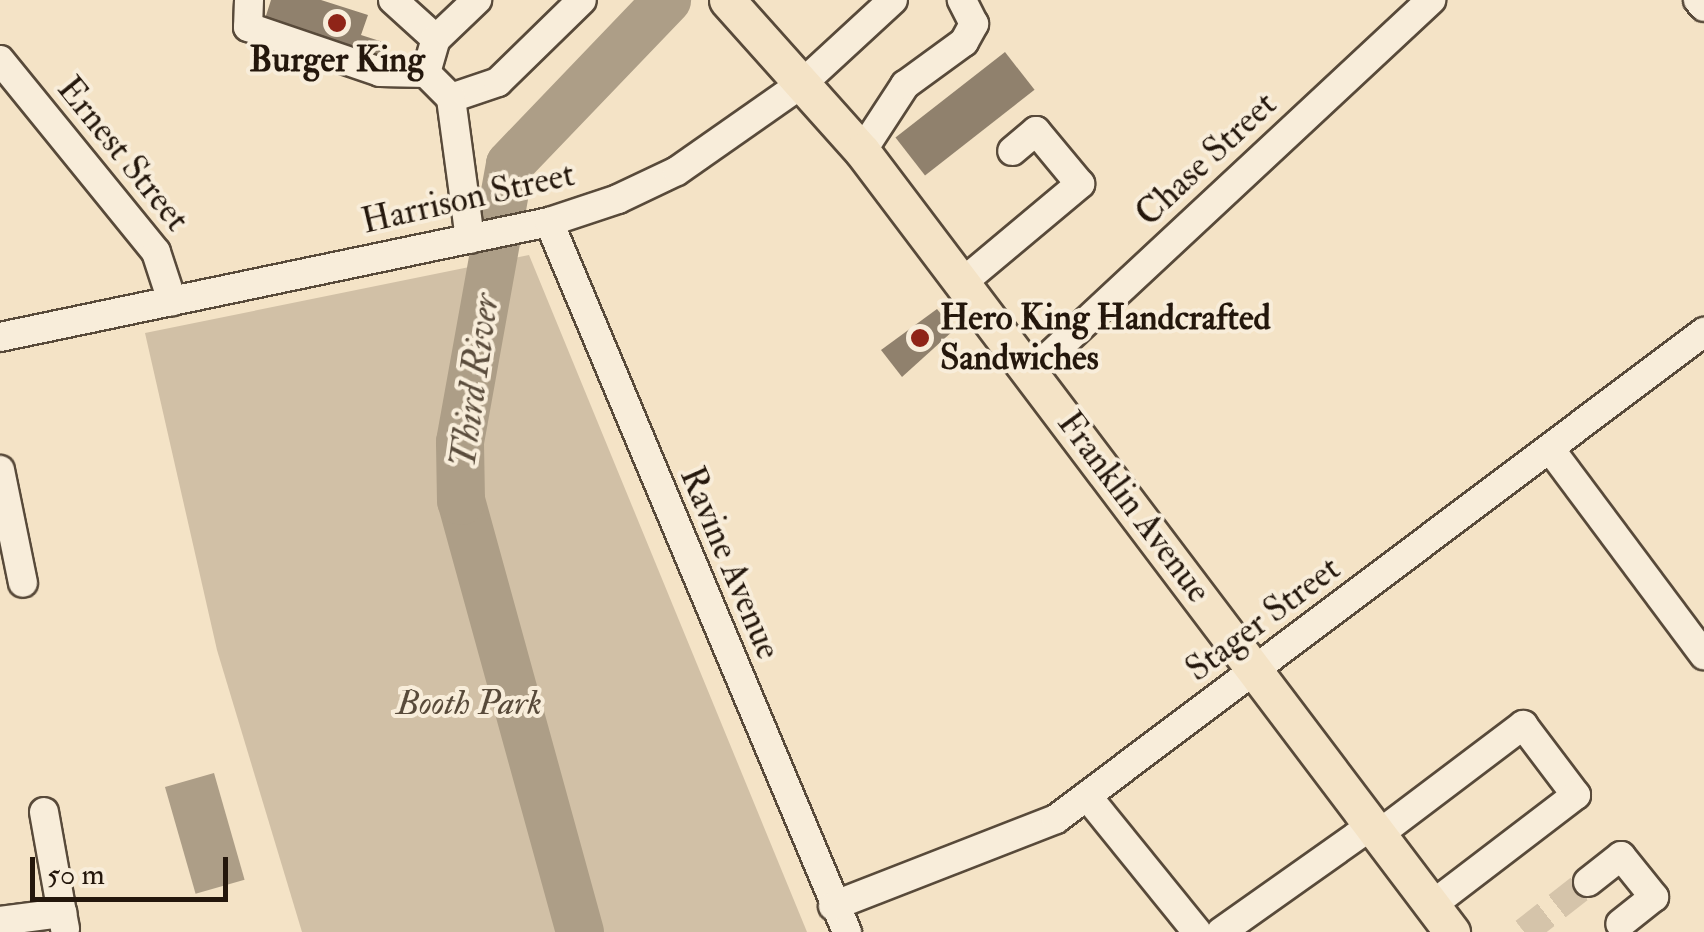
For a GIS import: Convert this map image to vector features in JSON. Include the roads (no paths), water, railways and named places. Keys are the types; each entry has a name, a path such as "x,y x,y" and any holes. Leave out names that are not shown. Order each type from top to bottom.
{"main road":[{"name":"Franklin Avenue","path":"742,5 963,282 1442,918"}],"street":[{"path":"249,0 248,26 380,72 426,73 452,98 464,241"},
{"path":"393,0 436,39"},
{"path":"426,73 436,39 477,0"},
{"path":"452,98 498,82 582,0"},
{"name":"Harrison Street","path":"0,336 542,224 677,171 804,82 893,0"},
{"path":"862,151 905,85 964,42 974,24 962,0"},
{"name":"Chase Street","path":"1032,372 1431,0"},
{"path":"1698,0 1704,7"},
{"name":"Ernest Street","path":"0,60 156,252 172,300"},
{"path":"963,282 1080,184 1036,131 1012,152"},
{"name":"Ravine Avenue","path":"542,224 847,932"},
{"name":"Stager Street","path":"834,906 1022,835 1087,796 1704,332"},
{"path":"1551,450 1704,656"},
{"path":"0,470 23,583"},
{"path":"1221,932 1376,830 1523,725 1576,795 1442,918"},
{"path":"1087,796 1197,932"},
{"path":"0,921 64,923 44,812"},
{"path":"1588,882 1621,856 1654,898 1620,924"}],"waterway":[{"name":"Third River","path":"580,932 461,501 460,442 510,164 667,0"}],"tunnel":[{"path":"1524,932 1588,882"}],"place":[{"name":"Burger King","path":"337,23"},
{"name":"Hero King Handcrafted Sandwiches","path":"920,338"}],"park label":[{"name":"Booth Park","path":"469,703"}]}
